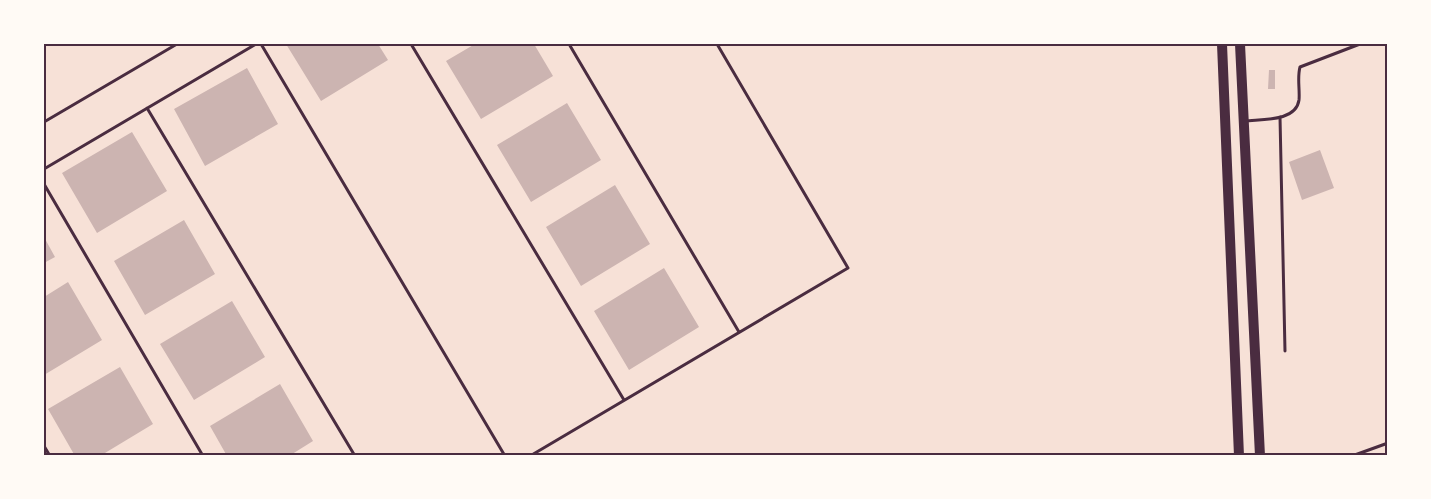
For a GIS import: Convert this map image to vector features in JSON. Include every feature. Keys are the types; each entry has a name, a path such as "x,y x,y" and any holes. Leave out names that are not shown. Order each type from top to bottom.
{"highway":[{"path":"1222,44 1239,456"},
{"path":"1240,44 1260,456"}],"lane":[{"path":"44,122 177,44"},
{"path":"44,169 259,44 505,456"},
{"path":"411,44 624,400"},
{"path":"569,44 739,332"},
{"path":"530,456 848,268 717,44"},
{"path":"1244,121 1280,117 1293,112 1299,102 1300,67 1360,44"},
{"path":"147,108 355,456"},
{"path":"1280,117 1285,351"},
{"path":"44,183 203,456"},
{"path":"1352,456 1388,443"},
{"path":"44,446 50,456"}],"building":[{"path":"286,44 378,44 388,60 321,101"},
{"path":"475,44 534,44 553,76 481,119 446,61"},
{"path":"247,68 278,124 205,166 174,109"},
{"path":"1269,70 1275,70 1275,89 1268,89"},
{"path":"567,103 601,160 531,202 497,145"},
{"path":"132,132 167,191 97,233 62,173"},
{"path":"1320,150 1334,188 1302,200 1289,162"},
{"path":"615,185 650,244 581,286 546,227"},
{"path":"184,220 215,274 145,315 114,261"},
{"path":"44,237 55,257 44,263"},
{"path":"664,268 699,327 629,370 594,311"},
{"path":"68,282 102,340 44,375 44,297"},
{"path":"232,301 265,357 194,400 160,344"},
{"path":"120,367 153,424 100,456 75,456 48,409"},
{"path":"280,384 313,441 289,456 227,456 210,426"}]}
